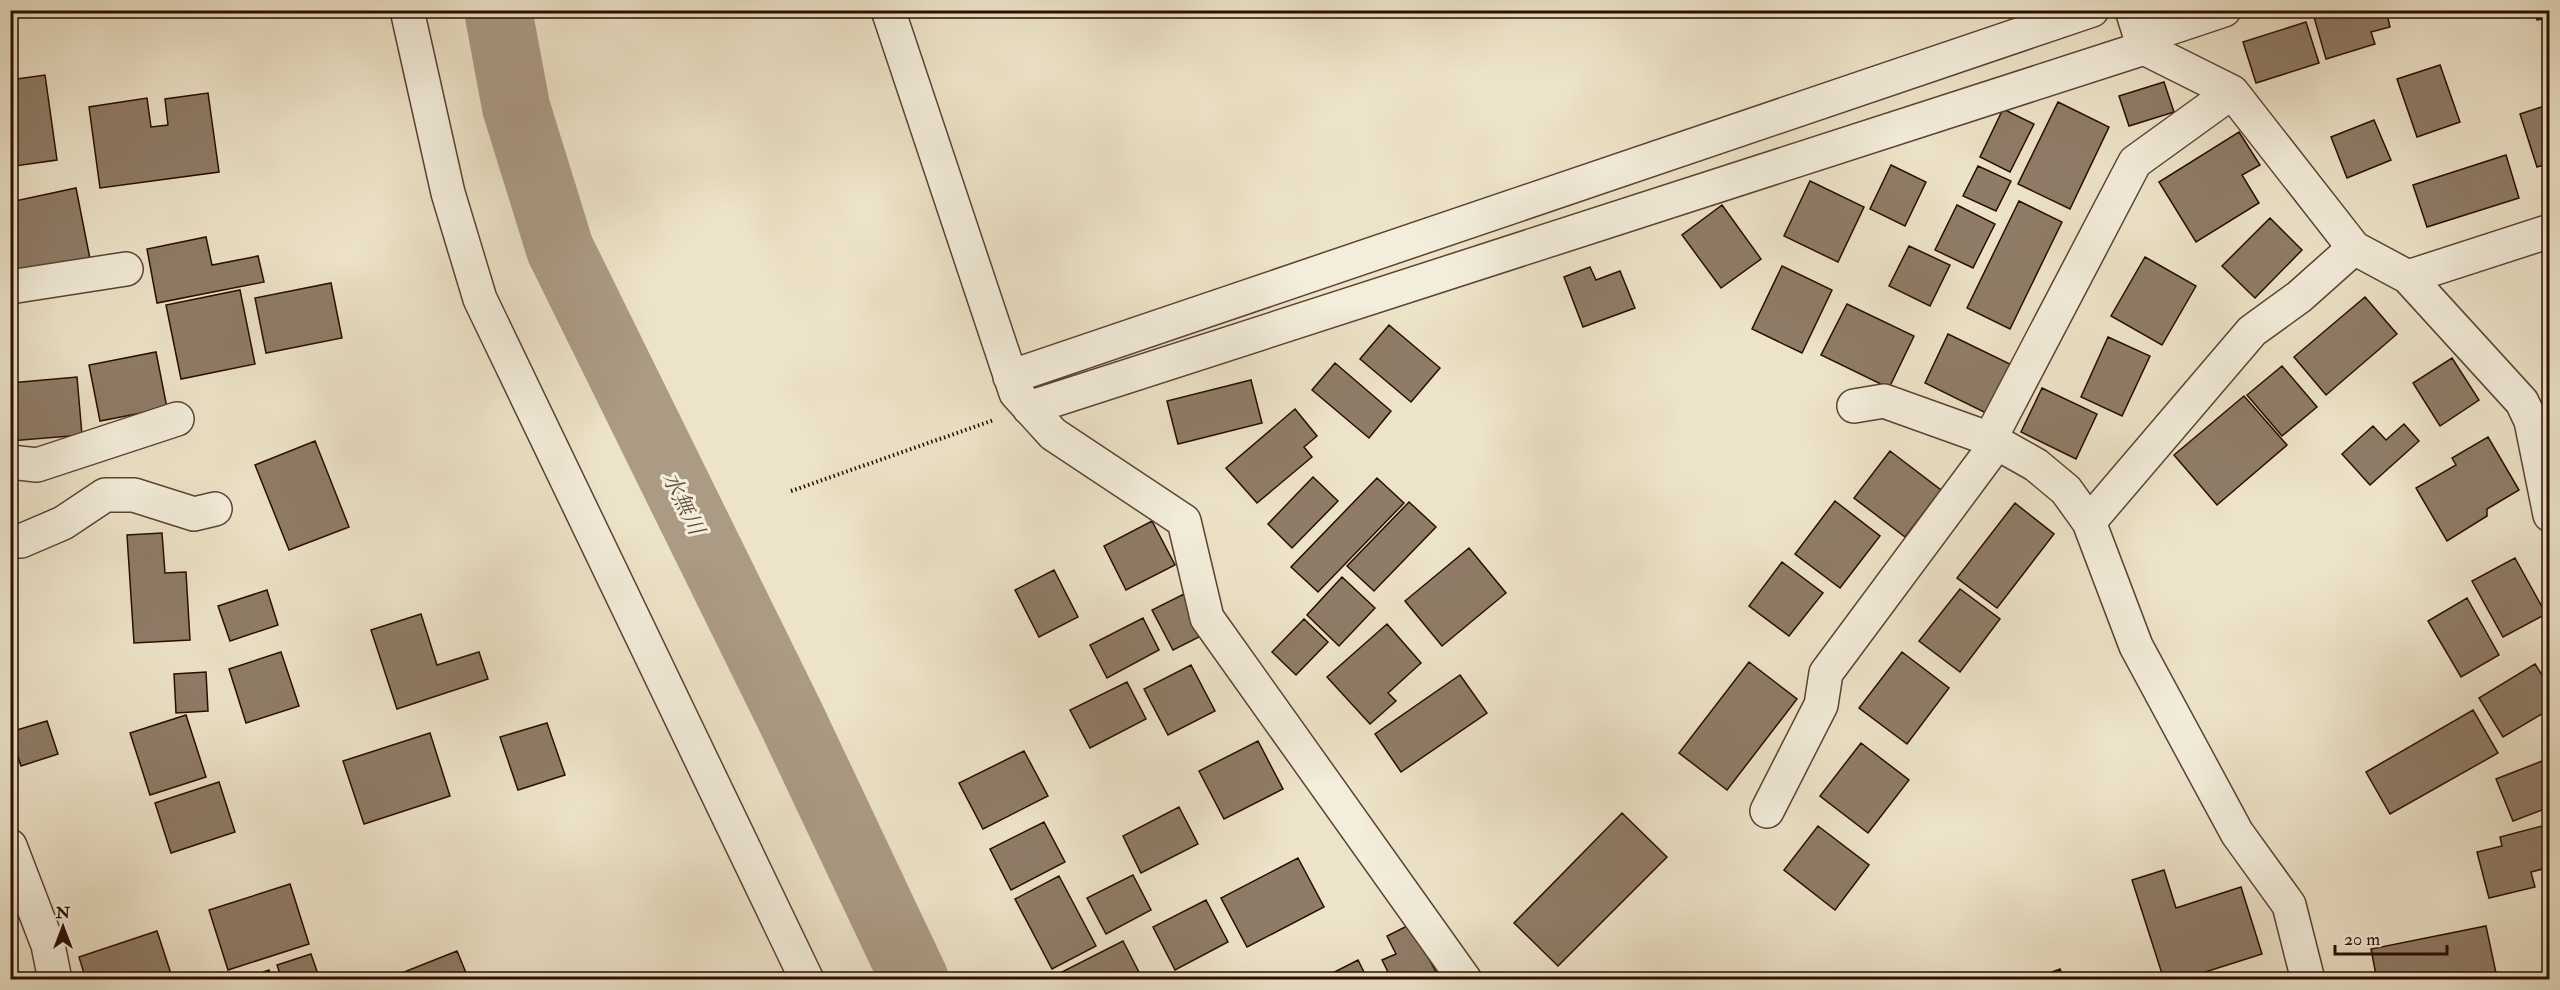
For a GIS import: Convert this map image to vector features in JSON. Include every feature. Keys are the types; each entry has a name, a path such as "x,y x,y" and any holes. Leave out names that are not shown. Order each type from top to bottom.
{"street":[{"path":"407,10 448,193 480,299 807,980"},
{"path":"888,10 1016,393 1053,434 1184,521 1207,618 1465,980"},
{"path":"1010,377 2092,10"},
{"path":"1029,408 2138,32 2224,10"},
{"path":"2138,32 2232,92 2354,248 2408,277 2522,402 2531,421 2550,515"},
{"path":"1767,811 1821,705 1826,674 1988,455 1990,439 2135,162 2232,92"},
{"path":"2408,277 2550,231"},
{"path":"2089,522 2252,331 2299,297 2354,248"},
{"path":"10,287 126,269"},
{"path":"1854,406 1884,401 1990,439 2036,465 2066,490 2089,522 2136,645 2237,833 2289,904 2308,980"},
{"path":"10,462 37,465 177,419"},
{"path":"10,540 21,541 63,523 105,495 134,495 194,514 215,509"},
{"path":"10,846 48,945 55,980"}],"path":[{"path":"791,491 1029,408"}],"building":[{"path":"2312,10 2386,10 2390,27 2371,32 2375,44 2326,59"},
{"path":"2536,10 2550,10 2550,18 2537,20"},
{"path":"2306,22 2319,63 2256,83 2243,42"},
{"path":"2440,65 2460,122 2417,137 2397,79"},
{"path":"45,75 57,160 15,166 10,137 10,80"},
{"path":"2164,82 2174,112 2129,126 2119,96"},
{"path":"208,93 219,172 100,188 89,107 147,98 151,127 168,125 165,99"},
{"path":"2058,102 2109,127 2070,209 2018,184"},
{"path":"2550,104 2550,163 2537,167 2520,114"},
{"path":"2003,109 2034,124 2010,172 1980,157"},
{"path":"2374,120 2391,160 2347,178 2331,137"},
{"path":"2239,132 2260,165 2242,175 2259,203 2196,242 2159,182"},
{"path":"2506,155 2519,198 2427,227 2413,185"},
{"path":"1891,165 1926,182 1905,226 1870,209"},
{"path":"1978,166 2011,181 1996,211 1963,196"},
{"path":"1810,181 1864,207 1838,262 1784,236"},
{"path":"76,188 90,259 14,275 10,260 10,202"},
{"path":"2019,201 2062,222 2010,329 1967,308"},
{"path":"1722,205 1761,259 1721,288 1682,235"},
{"path":"1957,205 1995,224 1973,268 1935,250"},
{"path":"2270,218 2302,250 2255,298 2222,266"},
{"path":"206,237 212,265 258,256 264,282 157,303 147,249"},
{"path":"1909,246 1950,265 1930,306 1889,286"},
{"path":"2145,257 2196,286 2162,345 2111,316"},
{"path":"1782,266 1832,290 1802,353 1752,329"},
{"path":"1590,267 1596,280 1620,271 1635,308 1583,327 1564,277"},
{"path":"331,283 342,338 266,353 255,298"},
{"path":"240,290 255,364 181,379 166,305"},
{"path":"2365,297 2397,334 2326,395 2294,357"},
{"path":"1847,304 1914,336 1889,388 1821,355"},
{"path":"1389,325 1440,368 1411,402 1360,359"},
{"path":"1948,334 2010,364 1986,413 1925,383"},
{"path":"2108,337 2150,356 2122,416 2081,397"},
{"path":"156,352 167,408 100,421 89,365"},
{"path":"2452,358 2479,400 2440,426 2413,383"},
{"path":"1335,363 1391,411 1369,438 1312,390"},
{"path":"2282,366 2317,407 2282,436 2247,395"},
{"path":"77,377 82,435 10,441 10,383"},
{"path":"1251,380 1262,423 1178,444 1167,401"},
{"path":"2042,388 2097,414 2076,459 2021,432"},
{"path":"2244,396 2287,445 2217,505 2174,455"},
{"path":"1295,409 1317,436 1304,447 1312,457 1257,503 1226,468"},
{"path":"2404,424 2419,441 2370,485 2342,454 2373,426 2386,440"},
{"path":"2488,437 2519,490 2487,509 2487,516 2447,541 2416,488 2456,465 2452,458"},
{"path":"315,441 349,527 289,550 255,465"},
{"path":"1890,451 1941,490 1905,537 1854,498"},
{"path":"1313,477 1338,501 1292,548 1268,524"},
{"path":"1377,478 1404,503 1318,592 1291,567"},
{"path":"1835,501 1880,536 1840,588 1795,554"},
{"path":"1409,502 1436,527 1374,591 1347,566"},
{"path":"2015,503 2054,534 1997,608 1957,578"},
{"path":"1152,521 1175,565 1126,590 1104,546"},
{"path":"162,533 165,573 186,572 190,640 134,643 127,535"},
{"path":"1469,548 1506,593 1442,646 1405,601"},
{"path":"2515,558 2546,614 2503,637 2472,581"},
{"path":"1782,562 1823,593 1789,636 1749,606"},
{"path":"1054,570 1078,617 1039,637 1015,590"},
{"path":"1342,577 1375,608 1339,646 1307,615"},
{"path":"1960,589 2000,619 1960,672 1919,641"},
{"path":"267,590 278,625 230,641 218,606"},
{"path":"1184,594 1205,634 1173,650 1152,610"},
{"path":"2467,598 2499,655 2461,677 2428,621"},
{"path":"421,614 437,665 479,652 488,679 397,709 371,630"},
{"path":"1143,618 1159,650 1107,678 1090,645"},
{"path":"1304,619 1328,642 1296,675 1272,652"},
{"path":"1387,624 1421,663 1388,693 1396,701 1370,724 1327,677"},
{"path":"281,652 299,706 246,723 229,669"},
{"path":"1902,652 1949,688 1907,744 1859,708"},
{"path":"1749,662 1797,699 1727,790 1679,753"},
{"path":"2535,664 2550,688 2550,709 2503,737 2479,698"},
{"path":"1191,665 1215,711 1168,735 1144,689"},
{"path":"206,672 208,711 176,713 174,674"},
{"path":"1460,675 1487,713 1401,772 1375,734"},
{"path":"1127,682 1146,719 1090,748 1070,710"},
{"path":"2473,710 2498,753 2390,814 2366,772"},
{"path":"186,715 206,777 150,795 130,733"},
{"path":"47,721 58,754 21,766 10,732"},
{"path":"547,723 565,775 518,790 500,737"},
{"path":"430,733 450,796 364,824 343,761"},
{"path":"1258,741 1283,789 1224,819 1199,771"},
{"path":"1861,743 1909,780 1868,833 1820,796"},
{"path":"1024,751 1048,796 983,829 959,783"},
{"path":"2550,758 2550,807 2513,821 2496,779"},
{"path":"219,782 235,832 171,853 155,803"},
{"path":"1179,807 1198,844 1141,873 1123,836"},
{"path":"1622,813 1667,857 1558,966 1514,923"},
{"path":"1044,822 1065,862 1011,890 990,849"},
{"path":"2550,824 2550,867 2531,872 2535,887 2489,898 2477,852 2502,846 2500,837"},
{"path":"1818,826 1869,865 1835,910 1784,870"},
{"path":"1298,858 1324,907 1247,947 1221,898"},
{"path":"2164,870 2176,908 2241,887 2262,954 2180,980 2164,980 2132,880"},
{"path":"1133,875 1151,910 1106,934 1087,898"},
{"path":"1059,876 1096,946 1052,969 1015,899"},
{"path":"290,884 309,944 228,970 209,910"},
{"path":"1206,900 1228,942 1175,970 1153,927"},
{"path":"1411,924 1440,980 1392,980 1382,960 1396,954 1387,936"},
{"path":"2486,926 2496,973 2464,980 2377,980 2371,949"},
{"path":"157,931 173,980 86,980 79,957"},
{"path":"1123,941 1143,980 1051,980 1050,978"},
{"path":"457,951 469,980 384,980"},
{"path":"311,954 320,980 282,980 277,965"},
{"path":"1358,960 1368,980 1319,980"},
{"path":"2060,969 2064,980 2031,980"},
{"path":"269,970 272,980 241,980"}],"waterway":[{"name":"水無川","path":"498,10 516,107 560,249 790,716 915,980"}]}
